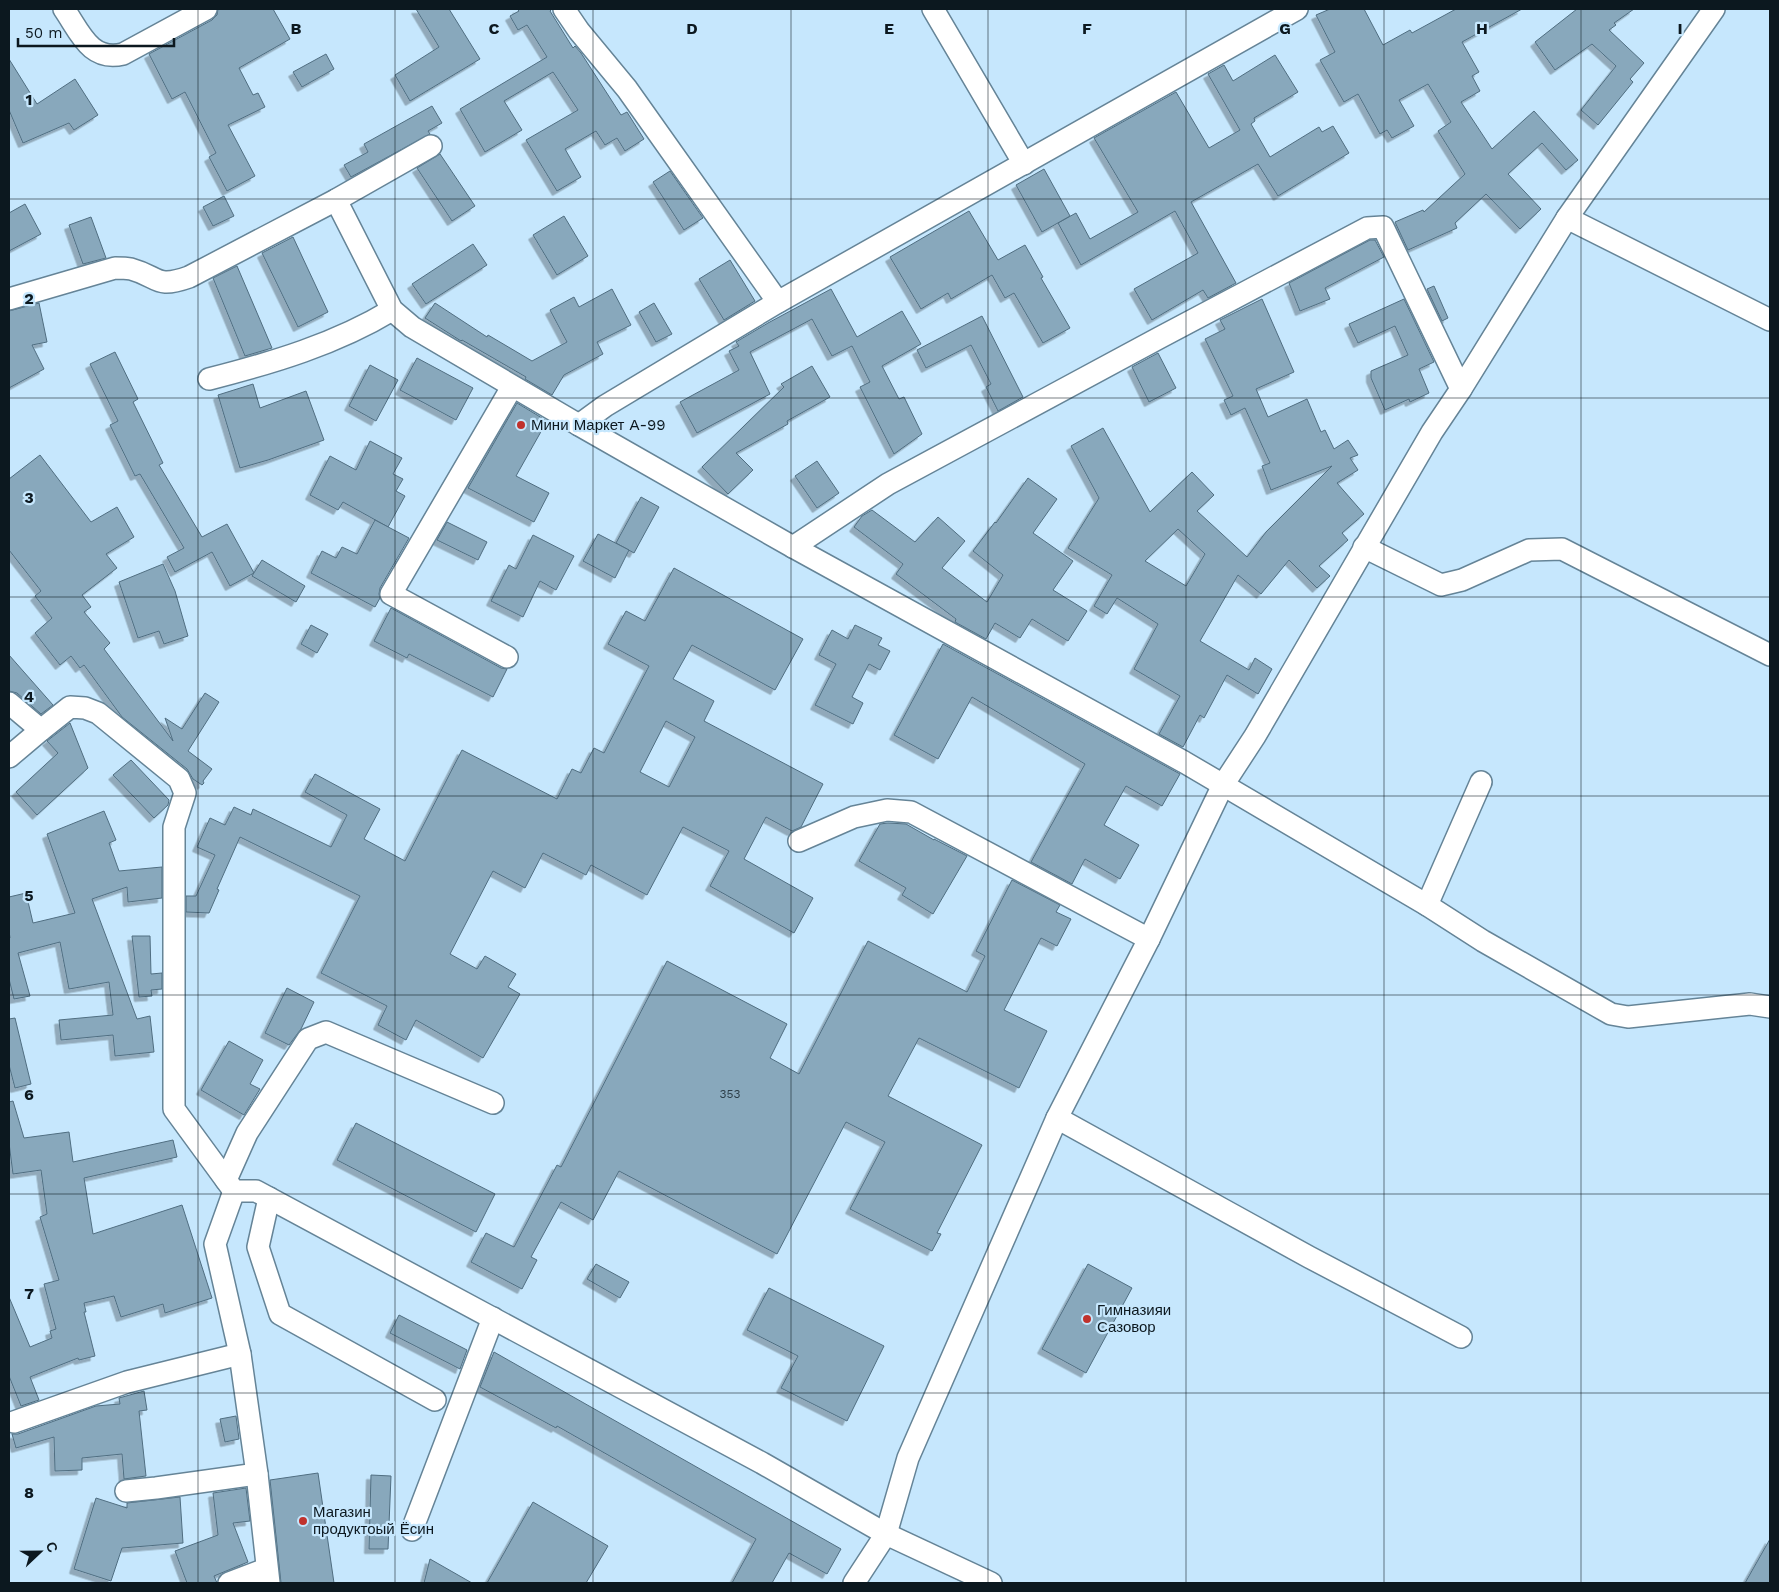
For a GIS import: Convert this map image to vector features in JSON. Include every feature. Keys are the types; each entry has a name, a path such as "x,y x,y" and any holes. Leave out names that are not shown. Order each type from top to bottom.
{"street":[{"path":"64,9 90,47 105,56 113,56 123,54 206,9"},
{"path":"564,9 579,31 627,89 778,302"},
{"path":"933,9 1024,164"},
{"path":"579,425 605,406 778,302 1297,9"},
{"path":"854,1583 886,1534 908,1458 1057,1118 1149,939 1223,785 1255,736 1432,432 1567,218 1714,9"},
{"path":"9,299 115,268 131,269 160,282 177,282 200,272 336,200 431,146"},
{"path":"336,200 392,310 412,327 512,387 793,546 1184,762 1426,905 1483,941 1610,1014 1628,1017 1750,1004 1770,1007"},
{"path":"1567,218 1770,320"},
{"path":"793,546 888,484 1367,228 1383,227 1460,389"},
{"path":"209,379 257,367 327,342 354,331 392,310"},
{"path":"507,657 391,594 512,387"},
{"path":"1364,548 1441,585 1462,580 1529,550 1562,549 1770,656"},
{"path":"9,704 41,730"},
{"path":"9,757 70,707 85,708 98,713 179,779 185,793 174,827 174,1109 230,1185 256,1191 762,1463 886,1534 991,1583"},
{"path":"1426,905 1481,782"},
{"path":"799,841 854,817 887,810 911,812 1149,939"},
{"path":"229,1583 268,1576 257,1474 240,1354 215,1244 230,1185 247,1133 308,1039 326,1032 493,1103"},
{"path":"1057,1118 1309,1258 1461,1337"},
{"path":"269,1198 258,1247 280,1314 435,1400"},
{"path":"412,1530 493,1318"},
{"path":"14,1422 127,1382 240,1354"},
{"path":"126,1491 257,1474"}],"building":[{"path":"218,9 273,9 290,39 239,68 253,95 258,93 265,107 228,125 255,176 227,191 209,157 216,153 185,92 172,99 149,54 212,20 217,15"},
{"path":"416,9 449,9 480,59 410,101 395,75 439,47"},
{"path":"517,9 552,9 550,11 573,48 575,46 581,53 621,115 627,112 644,139 625,151 617,138 605,145 596,131 565,149 581,177 557,191 526,140 578,110 553,72 504,101 522,130 485,152 460,109 547,57 527,25 518,30 510,16 519,11"},
{"path":"1330,9 1364,9 1383,45 1410,30 1412,33 1456,9 1522,9 1462,42 1479,72 1472,76 1480,91 1461,102 1492,149 1534,111 1578,160 1566,170 1542,143 1508,174 1541,209 1520,229 1486,194 1455,223 1457,228 1408,250 1395,222 1423,210 1424,212 1465,174 1438,131 1451,122 1428,84 1399,100 1414,126 1392,138 1387,130 1380,134 1358,94 1344,102 1320,60 1335,52 1316,15"},
{"path":"1577,9 1634,9 1614,23 1616,25 1609,30 1644,63 1630,79 1633,82 1598,125 1581,110 1616,66 1592,44 1555,70 1535,42"},
{"path":"326,54 334,69 302,87 293,72"},
{"path":"1275,55 1298,92 1254,118 1255,121 1251,124 1270,157 1319,127 1322,132 1333,126 1349,153 1278,196 1258,164 1191,202 1236,283 1208,298 1203,290 1152,320 1134,289 1198,253 1175,211 1081,265 1058,223 1076,213 1090,239 1138,212 1094,138 1176,92 1209,148 1240,130 1208,74 1224,65 1233,81"},
{"path":"9,59 37,104 75,79 98,115 74,130 69,123 23,143 9,110"},
{"path":"432,106 442,123 428,131 430,134 351,177 344,165 368,152 364,144"},
{"path":"440,154 475,206 452,221 417,168"},
{"path":"1044,169 1070,216 1042,232 1016,185"},
{"path":"670,171 703,218 684,230 653,182"},
{"path":"224,196 234,216 213,226 203,207"},
{"path":"25,204 41,234 9,251 9,213"},
{"path":"969,211 998,260 1025,245 1043,277 1041,278 1070,328 1043,343 1014,293 1005,298 992,275 951,299 948,293 921,309 890,257"},
{"path":"564,216 588,256 557,275 533,235"},
{"path":"91,217 106,258 83,264 69,225"},
{"path":"293,237 328,312 298,327 262,253"},
{"path":"1370,240 1375,240 1384,257 1325,288 1330,299 1300,311 1289,283"},
{"path":"473,244 487,265 426,304 412,284"},
{"path":"730,260 755,301 724,320 699,279"},
{"path":"237,266 272,348 245,356 213,278"},
{"path":"1434,286 1448,318 1442,321 1427,289"},
{"path":"612,289 631,325 597,342 603,354 564,375 552,395 525,379 526,377 461,341 425,318 435,303 487,337 488,335 532,361 567,342 550,310 574,297 579,307"},
{"path":"831,289 857,337 902,311 921,344 882,366 899,399 904,397 922,434 894,454 860,387 870,382 852,346 832,356 812,319 750,352 770,394 697,433 680,402 739,370 729,351 739,346 736,342"},
{"path":"1262,299 1294,372 1256,389 1268,417 1307,399 1321,432 1325,430 1334,449 1348,440 1358,455 1350,458 1358,470 1337,483 1364,514 1342,533 1348,540 1319,566 1330,576 1317,588 1289,560 1261,594 1238,575 1200,641 1249,670 1255,658 1272,669 1258,694 1227,675 1204,718 1200,715 1183,747 1159,734 1180,696 1134,669 1158,624 1117,598 1107,614 1094,606 1112,575 1068,548 1099,498 1071,446 1103,428 1150,512 1192,472 1214,495 1197,511 1247,557 1266,532 1332,466 1271,490 1262,466 1270,463 1245,408 1231,415 1224,400 1233,396 1205,339 1225,329 1220,320","holes":["1178,529 1205,554 1186,586 1145,561"]},
{"path":"1404,299 1434,362 1419,369 1429,393 1410,402 1409,399 1385,410 1371,378 1371,371 1408,355 1395,326 1358,343 1349,324"},
{"path":"39,303 47,342 32,345 44,369 9,388 9,311"},
{"path":"654,303 672,334 656,342 639,312"},
{"path":"982,316 1023,397 998,411 986,387 991,384 971,345 926,368 917,350"},
{"path":"115,352 138,399 133,402 163,463 159,465 202,537 227,524 254,573 230,586 212,552 175,572 167,557 184,548 140,474 135,476 110,425 118,421 90,364"},
{"path":"1158,353 1176,388 1149,402 1132,367"},
{"path":"417,358 473,388 456,420 400,390"},
{"path":"370,365 398,380 376,421 349,406"},
{"path":"812,366 830,397 787,421 788,424 736,453 753,470 728,494 702,467 784,387 781,384"},
{"path":"253,384 260,408 306,391 324,440 240,468 218,395"},
{"path":"517,403 547,421 516,476 549,493 534,522 468,488"},
{"path":"370,441 402,458 393,474 403,479 396,491 405,496 388,527 343,502 338,510 310,495 330,456 356,470"},
{"path":"40,455 91,522 117,507 134,537 106,554 117,568 82,595 91,607 84,612 110,643 104,649 173,741 165,718 182,729 205,693 219,702 188,751 212,769 202,785 193,779 187,769 122,717 84,665 80,668 71,656 60,665 35,633 52,618 35,596 41,591 9,550 9,479"},
{"path":"817,461 839,493 817,508 795,476"},
{"path":"1028,478 1057,499 1033,533 1073,561 1053,590 1087,611 1068,641 1032,619 1020,638 995,623 986,639 955,622 956,619 896,574 903,564 854,527 862,516 872,510 915,542 938,517 965,541 942,568 987,602 1003,575 973,551 996,523"},
{"path":"641,497 659,507 634,553 616,543"},
{"path":"375,520 409,538 380,588 380,598 375,607 311,573 322,551 336,558 342,547 357,554"},
{"path":"447,522 487,542 478,560 437,540"},
{"path":"598,534 629,550 615,578 583,561"},
{"path":"533,535 574,556 556,590 540,581 523,617 491,601 509,565 516,569"},
{"path":"262,560 305,586 296,602 252,576"},
{"path":"163,564 175,591 188,636 164,644 159,631 138,638 119,582"},
{"path":"674,568 803,639 775,690 692,645 673,679 714,701 704,721 823,784 801,827 792,831 766,817 744,859 813,898 794,933 710,886 729,851 683,827 647,895 591,865 586,875 543,853 525,888 493,871 450,954 477,969 485,956 516,974 508,987 520,994 483,1058 416,1020 406,1040 378,1025 387,1006 321,973 360,896 240,837 217,889 219,890 209,913 186,912 186,896 196,896 215,855 197,847 210,818 225,825 234,807 251,815 253,809 331,847 347,815 305,792 315,774 380,809 364,839 405,861 462,750 557,799 572,769 581,773 594,748 604,753 649,666 608,644 626,611 645,621","holes":["666,721 695,737 669,787 640,772"]},
{"path":"391,608 501,668 507,669 493,697 409,654 407,658 374,641"},
{"path":"311,625 328,634 317,653 301,644"},
{"path":"855,625 882,638 878,645 890,651 880,670 869,664 852,697 863,703 853,724 815,705 836,664 819,655 832,630 848,639"},
{"path":"943,644 1180,774 1162,806 1126,786 1104,825 1139,845 1120,879 1085,859 1072,884 1031,862 1085,764 972,697 938,759 894,735"},
{"path":"9,655 53,705 41,714 17,693 9,691"},
{"path":"70,723 88,768 37,815 16,792 58,753 47,741"},
{"path":"131,760 169,800 168,805 154,818 113,775"},
{"path":"104,811 116,840 109,843 119,871 162,867 162,898 128,902 127,887 92,899 137,1019 150,1016 154,1052 115,1056 113,1035 61,1040 59,1020 113,1015 109,982 69,989 60,942 18,953 30,996 14,999 9,979 9,897 26,893 33,923 75,913 47,834"},
{"path":"880,824 906,824 967,856 933,914 902,895 906,888 859,861"},
{"path":"1012,880 1060,905 1056,912 1071,919 1057,946 1041,938 1004,1010 1047,1031 1019,1088 919,1038 888,1096 982,1145 937,1233 941,1234 932,1251 850,1209 885,1142 846,1122 777,1254 619,1171 593,1220 561,1202 531,1257 537,1260 522,1289 471,1262 486,1233 514,1247 557,1165 561,1167 667,961 787,1024 770,1058 799,1074 868,941 967,992 985,956 976,951"},
{"path":"132,936 150,936 151,974 162,973 162,989 151,990 152,996 139,997"},
{"path":"287,988 314,1002 301,1029 289,1045 265,1033"},
{"path":"15,1018 31,1084 15,1088 9,1065 9,1019"},
{"path":"229,1041 263,1060 250,1084 260,1089 244,1115 201,1090"},
{"path":"13,1101 24,1138 69,1132 73,1162 173,1140 177,1157 84,1178 93,1234 182,1205 212,1298 165,1313 163,1304 121,1317 114,1296 84,1303 86,1312 84,1312 95,1356 79,1360 78,1358 30,1377 39,1400 21,1406 9,1376 9,1297 30,1347 52,1338 50,1331 56,1329 44,1284 59,1280 40,1217 47,1214 41,1170 13,1174 9,1143 9,1102"},
{"path":"356,1123 495,1194 476,1232 337,1160"},
{"path":"596,1264 629,1282 620,1298 587,1279"},
{"name":"Гимназияи Сазовор","path":"1088,1264 1132,1288 1086,1373 1042,1349"},
{"path":"769,1288 884,1346 847,1421 781,1388 798,1356 747,1330"},
{"path":"399,1315 467,1350 460,1369 390,1333"},
{"path":"494,1352 841,1549 827,1574 789,1553 772,1583 732,1583 756,1539 557,1426 556,1428 480,1387"},
{"path":"144,1391 147,1410 139,1411 146,1476 124,1479 122,1454 82,1458 82,1470 55,1471 54,1437 16,1448 12,1434 18,1434 96,1406 120,1404 119,1398"},
{"path":"236,1416 239,1439 225,1442 220,1419"},
{"path":"318,1473 334,1583 281,1583 270,1480"},
{"path":"371,1475 391,1476 388,1549 369,1549"},
{"path":"246,1488 250,1521 233,1523 248,1562 214,1576 217,1583 187,1583 175,1551 218,1535 213,1493"},
{"path":"180,1497 183,1543 122,1548 111,1581 74,1569 96,1498 127,1508 127,1503"},
{"path":"533,1502 608,1546 586,1583 487,1583"},
{"path":"1770,1539 1770,1583 1745,1583"},
{"path":"430,1559 472,1583 424,1583"}],"place":[{"name":"Мини Маркет А-99","path":"521,425"},
{"name":"Гимназияи Сазовор","path":"1087,1319"},
{"name":"Магазин продуктоый Ёсин","path":"303,1521"}]}
